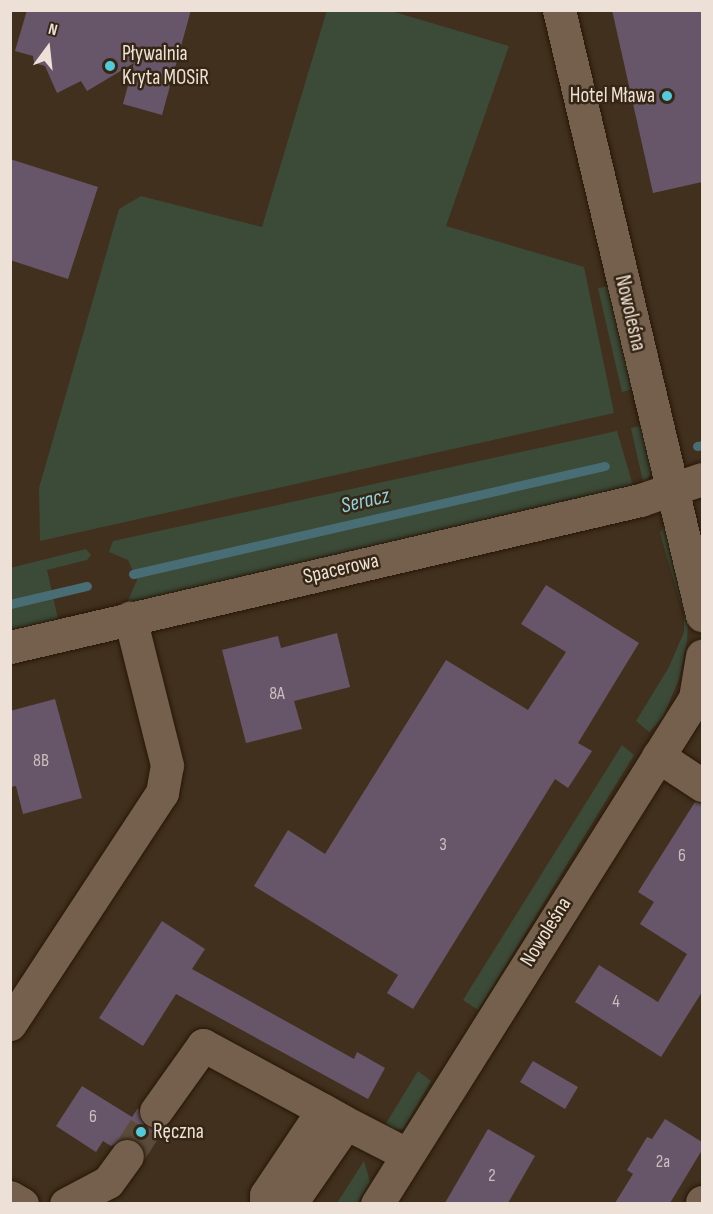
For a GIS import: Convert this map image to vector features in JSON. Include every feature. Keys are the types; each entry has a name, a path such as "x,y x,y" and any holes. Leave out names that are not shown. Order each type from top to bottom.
{"street":[{"name":"Nowoleśna","path":"559,10 702,615"},
{"name":"Spacerowa","path":"10,647 640,500 670,487 702,479"},
{"path":"10,1024 162,793 167,765 130,618"},
{"name":"Nowoleśna","path":"377,1203 695,698 702,656"},
{"path":"658,756 702,784"},
{"path":"156,1111 202,1045 406,1154"},
{"path":"266,1203 266,1195 334,1116"},
{"path":"290,1203 334,1116"},
{"path":"66,1203 108,1182 127,1156"},
{"path":"10,1197 22,1203"}],"green space":[{"path":"327,10 391,11 509,46 446,226 584,267 614,413 40,541 39,488 119,209 141,196 262,227"},
{"path":"610,286 634,389 622,392 598,288"},
{"path":"643,425 653,468 644,486 631,428"},
{"path":"617,431 634,489 125,607 137,580 128,560 109,552 113,541"},
{"path":"666,522 689,609 687,641 679,679 663,717 649,732 636,721 669,667 684,632 684,615 660,533"},
{"path":"86,549 91,555 87,560 47,570 58,619 11,641 10,568"},
{"path":"622,745 634,755 478,1010 463,1000"},
{"path":"418,1071 431,1081 403,1129 382,1130"},
{"path":"364,1161 370,1182 357,1203 337,1203"}],"building":[{"name":"Pływalnia Kryta MOSiR","path":"27,10 191,10 162,115 123,104 134,63 87,91 81,81 57,93 45,66 34,63 33,56 15,51"},
{"name":"Hotel Mława","path":"612,10 702,10 702,182 653,193"},
{"path":"10,159 98,187 68,279 10,260"},
{"path":"546,585 639,643 578,743 592,751 568,788 555,779 413,1009 387,993 398,975 254,886 288,830 325,854 446,660 528,710 566,652 521,624"},
{"path":"337,633 350,687 294,701 302,729 246,743 222,650 278,636 281,648"},
{"path":"55,699 82,798 23,814 16,786 10,787 10,711"},
{"path":"695,802 702,803 702,992 661,1057 575,1002 599,965 658,1002 687,954 640,924 654,902 638,892"},
{"path":"162,921 205,949 192,969 354,1059 357,1052 385,1068 368,1099 176,994 143,1046 99,1018"},
{"path":"533,1061 578,1087 565,1109 520,1082"},
{"path":"82,1086 132,1117 138,1108 145,1126 163,1128 145,1156 138,1141 130,1137 111,1146 103,1141 96,1152 56,1126"},
{"path":"665,1119 702,1142 702,1150 670,1203 615,1203 633,1174 627,1170 647,1137 652,1139"},
{"path":"488,1129 535,1156 508,1203 445,1203"}],"waterway":[{"name":"Seracz","path":"697,446 702,445"},
{"name":"Seracz","path":"133,574 605,466"},
{"name":"Seracz","path":"10,604 87,586"}],"tunnel":[{"path":"127,1156 156,1111"}],"place":[{"name":"Pływalnia Kryta MOSiR","path":"110,66"},
{"name":"Hotel Mława","path":"667,96"},
{"name":"Ręczna","path":"141,1132"}]}
